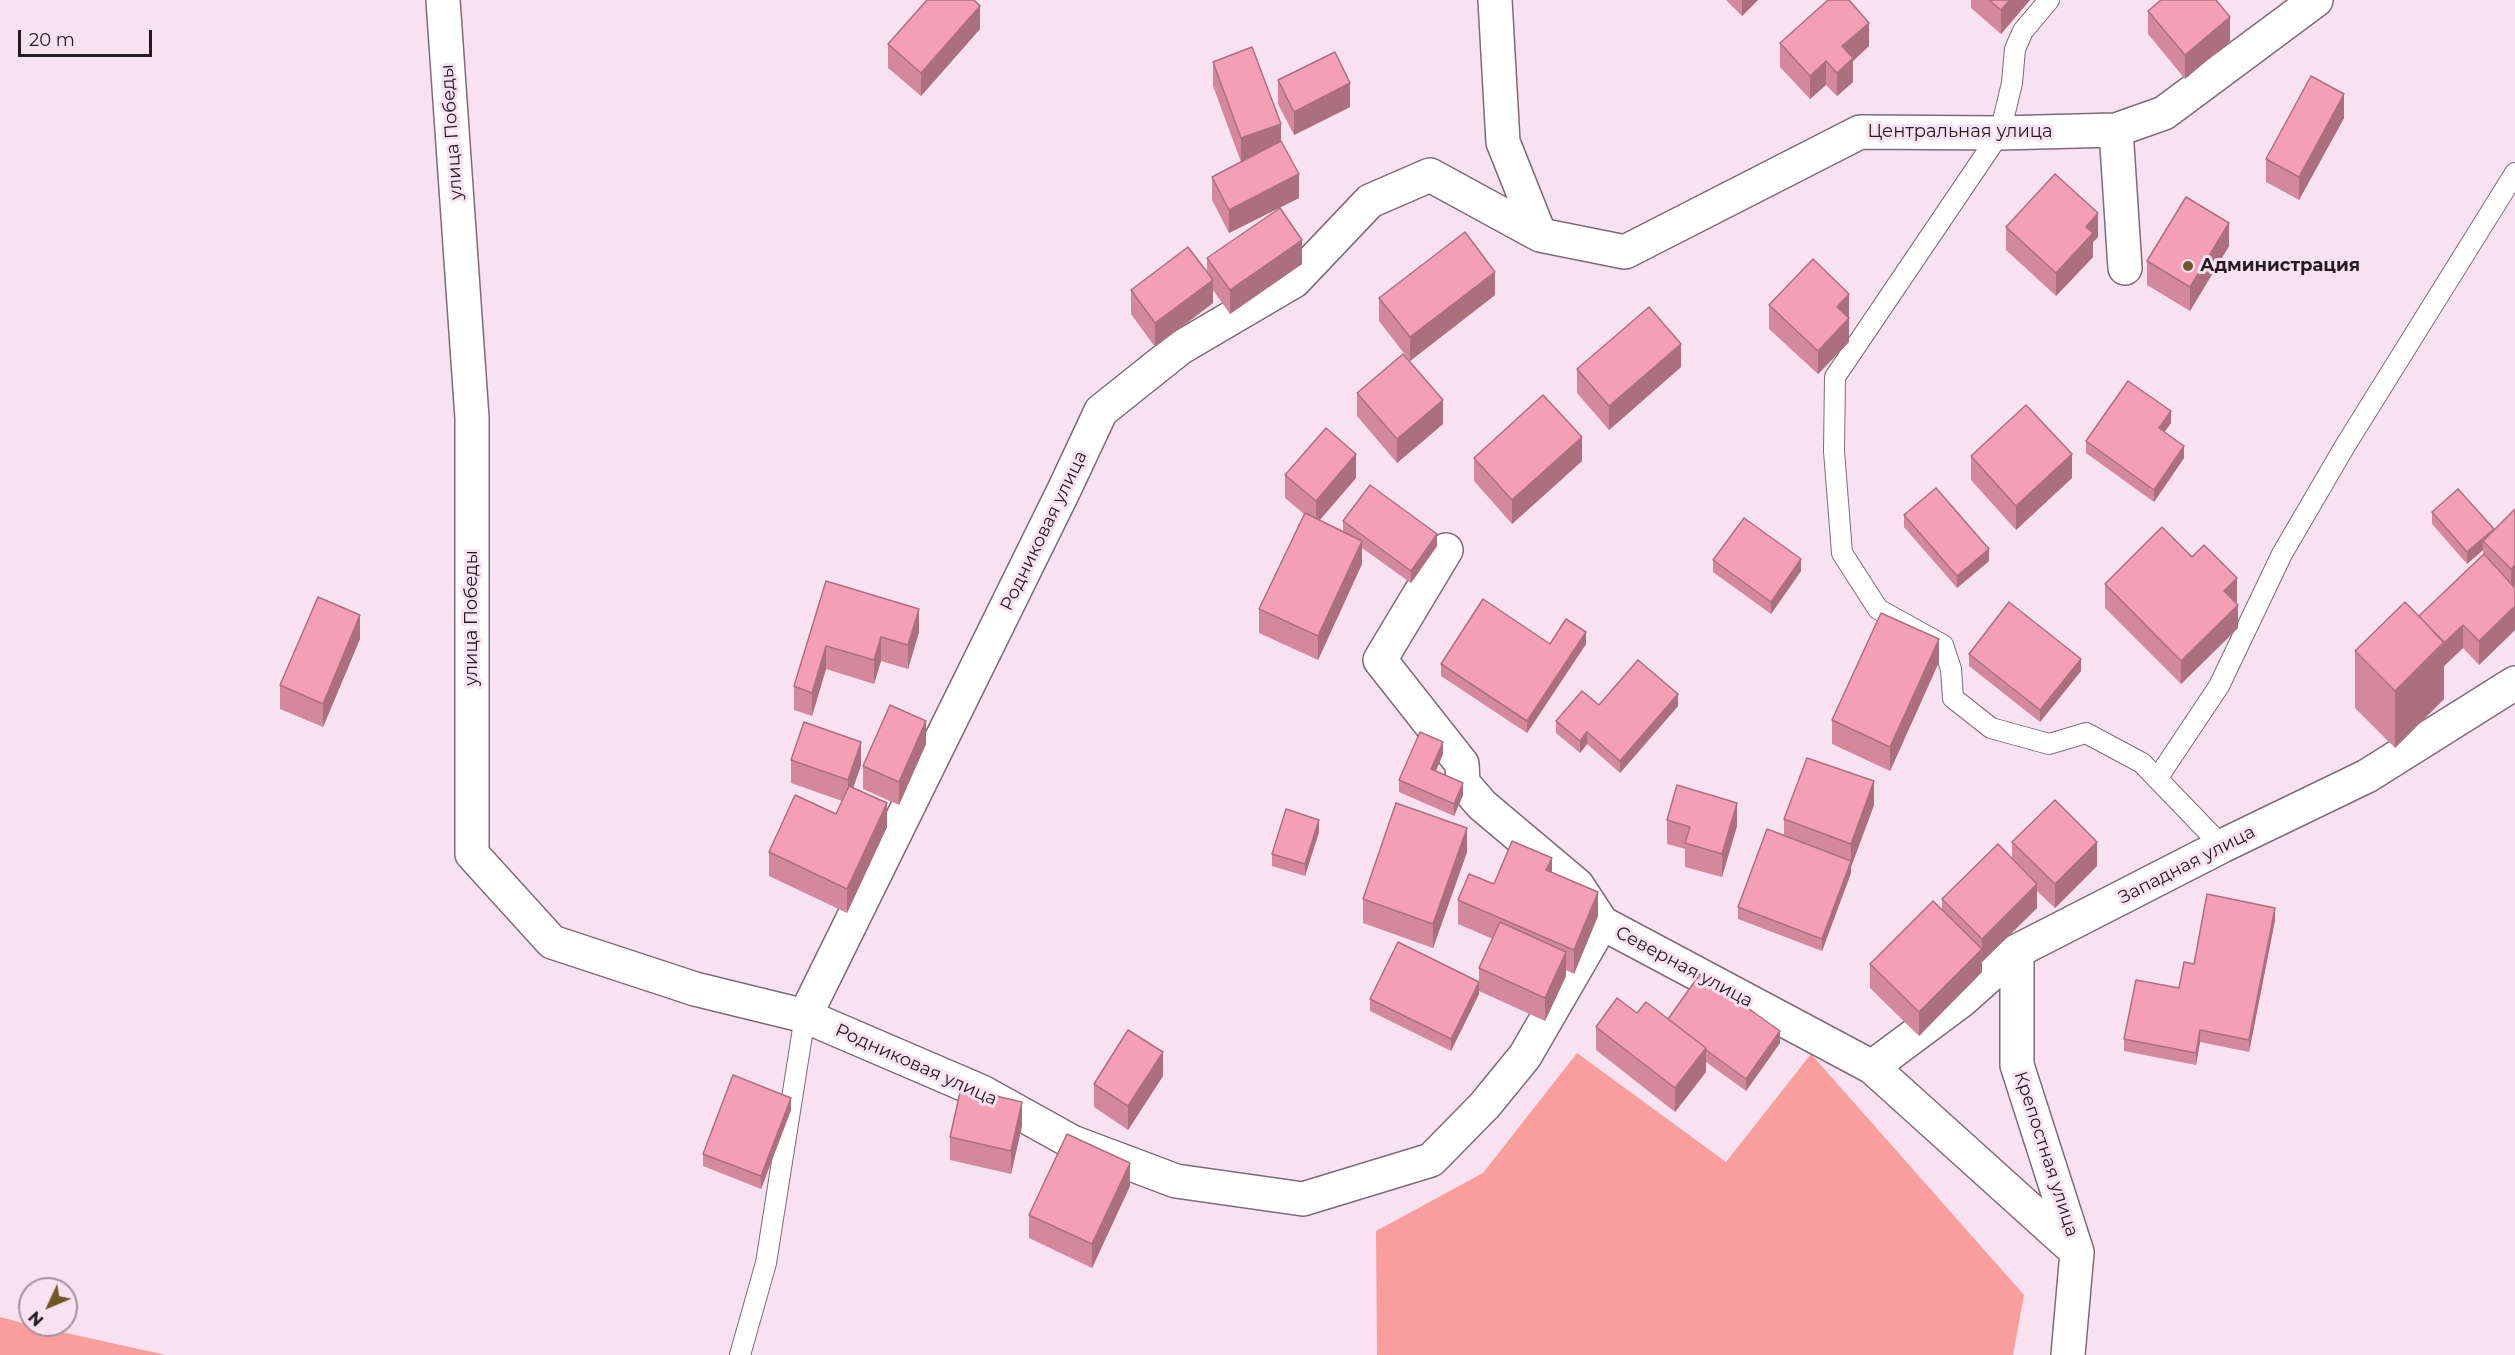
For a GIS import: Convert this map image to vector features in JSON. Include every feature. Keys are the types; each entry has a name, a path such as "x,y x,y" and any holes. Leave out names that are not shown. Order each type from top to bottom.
{"street":[{"name":"улица Победы","path":"443,0 472,418 472,854 552,942 695,989 805,1016"},
{"path":"1495,0 1503,141 1540,235"},
{"name":"Центральная улица","path":"1430,176 1540,235 1624,252 1860,132 2116,130 2164,113 2316,0"},
{"path":"2116,130 2125,268"},
{"name":"Родниковая улица","path":"1430,176 1370,201 1294,281 1180,348 1101,411 805,1016 982,1092 1072,1142 1176,1181 1304,1199 1431,1160 1485,1104 1525,1056 1602,923"},
{"name":"Северная улица","path":"1446,550 1380,660 1462,764 1463,783 1482,805 1577,885 1602,923 1872,1067 2077,1252"},
{"name":"Западная улица","path":"1872,1067 1962,1000 2017,951 2222,846 2367,776 2515,683"},
{"name":"Крепостная улица","path":"2017,951 2018,1065 2077,1252 2068,1355"}],"lane":[{"path":"2049,0 2023,31 2015,49 2012,83 2000,132 1835,376 1834,451 1842,553 1878,609 1943,645 1951,669 1953,698 1991,728 2049,744 2086,733 2142,763 2222,846"},
{"path":"2157,779 2219,686 2282,554 2345,446 2515,173"},
{"name":"Родниковая улица","path":"740,1355 766,1263 805,1016"}],"shaded area":[{"path":"1577,1053 1726,1162 1811,1054 2024,1295 2013,1355 1377,1355 1376,1231 1483,1173"},
{"path":"0,1317 18,1322 18,1337 78,1336 166,1355 0,1355"}],"building":[{"path":"927,0 974,0 980,6 921,73 888,44"},
{"path":"1828,0 1849,0 1869,23 1842,46 1853,58 1837,73 1826,61 1810,76 1780,43"},
{"path":"1989,0 2010,0 2001,10"},
{"path":"2161,0 2216,0 2230,17 2185,55 2148,11"},
{"path":"1252,47 1281,124 1241,138 1213,62"},
{"path":"1335,52 1350,83 1294,112 1278,80"},
{"path":"2311,76 2344,94 2299,177 2266,159"},
{"path":"1281,141 1299,174 1229,210 1212,177"},
{"path":"2055,174 2098,213 2086,227 2093,233 2056,273 2006,227"},
{"path":"2186,197 2229,223 2190,287 2147,261"},
{"path":"1280,208 1302,240 1230,290 1207,258"},
{"path":"1465,232 1495,272 1410,337 1379,298"},
{"path":"1188,247 1213,280 1155,323 1131,290"},
{"path":"1813,259 1849,294 1837,307 1849,318 1818,351 1769,305"},
{"path":"1649,307 1681,344 1609,406 1577,369"},
{"path":"1403,354 1443,400 1397,439 1357,393"},
{"path":"2128,381 2171,411 2159,428 2184,446 2154,490 2086,441"},
{"path":"1543,395 1582,437 1512,500 1474,458"},
{"path":"2026,405 2072,454 2016,506 1971,456"},
{"path":"1326,428 1356,454 1316,501 1285,475"},
{"path":"1370,485 1437,534 1411,571 1343,521"},
{"path":"1936,488 1989,549 1957,576 1904,515"},
{"path":"2458,489 2494,529 2467,552 2432,512"},
{"path":"2515,509 2515,565 2511,569 2483,541"},
{"path":"1305,513 1362,541 1318,636 1259,609"},
{"path":"1744,518 1801,559 1771,602 1713,560"},
{"path":"2162,527 2192,557 2204,545 2237,578 2224,591 2238,605 2181,661 2105,584"},
{"path":"2484,554 2515,588 2515,606 2479,641 2463,625 2444,643 2419,616"},
{"path":"826,581 919,609 908,645 881,637 874,660 826,646 812,693 794,686"},
{"path":"318,597 360,615 323,704 280,685"},
{"path":"1483,599 1550,644 1566,619 1586,632 1527,721 1441,664"},
{"path":"2009,602 2081,659 2040,710 1969,654"},
{"path":"2405,602 2444,642 2395,691 2355,651"},
{"path":"1881,613 1939,639 1890,747 1832,720"},
{"path":"1638,660 1678,694 1620,761 1587,732 1580,741 1556,721 1582,691 1599,705"},
{"path":"890,705 926,721 899,782 863,766"},
{"path":"804,722 861,742 848,780 791,760"},
{"path":"1420,732 1443,742 1431,769 1463,783 1454,804 1399,780"},
{"path":"1807,758 1874,781 1851,844 1784,819"},
{"path":"1677,785 1737,803 1722,854 1685,843 1690,827 1667,820"},
{"path":"849,786 887,803 847,889 769,852 795,795 836,814"},
{"path":"2055,800 2097,842 2055,884 2012,842"},
{"path":"1396,803 1467,828 1433,924 1363,899"},
{"path":"1286,809 1319,820 1305,864 1272,854"},
{"path":"1767,829 1851,861 1822,939 1738,907"},
{"path":"1512,841 1552,858 1546,870 1598,892 1574,950 1458,900 1469,874 1494,884"},
{"path":"1998,844 2037,884 1982,939 1942,899"},
{"path":"2207,894 2275,908 2249,1040 2200,1030 2196,1053 2124,1039 2136,980 2179,988 2184,962 2194,964"},
{"path":"1933,901 1982,949 1919,1012 1870,964"},
{"path":"1500,922 1566,952 1545,998 1479,968"},
{"path":"1398,942 1479,982 1451,1039 1370,999"},
{"path":"1700,974 1780,1031 1746,1079 1668,1019"},
{"path":"1617,998 1637,1013 1646,1002 1706,1048 1675,1088 1596,1027"},
{"path":"1128,1030 1163,1052 1128,1106 1094,1084"},
{"path":"733,1075 791,1098 761,1176 703,1154"},
{"path":"961,1088 1022,1102 1011,1151 950,1137"},
{"path":"1067,1134 1130,1163 1092,1244 1029,1215"}],"place":[{"name":"Администрация","path":"2188,266"}]}
